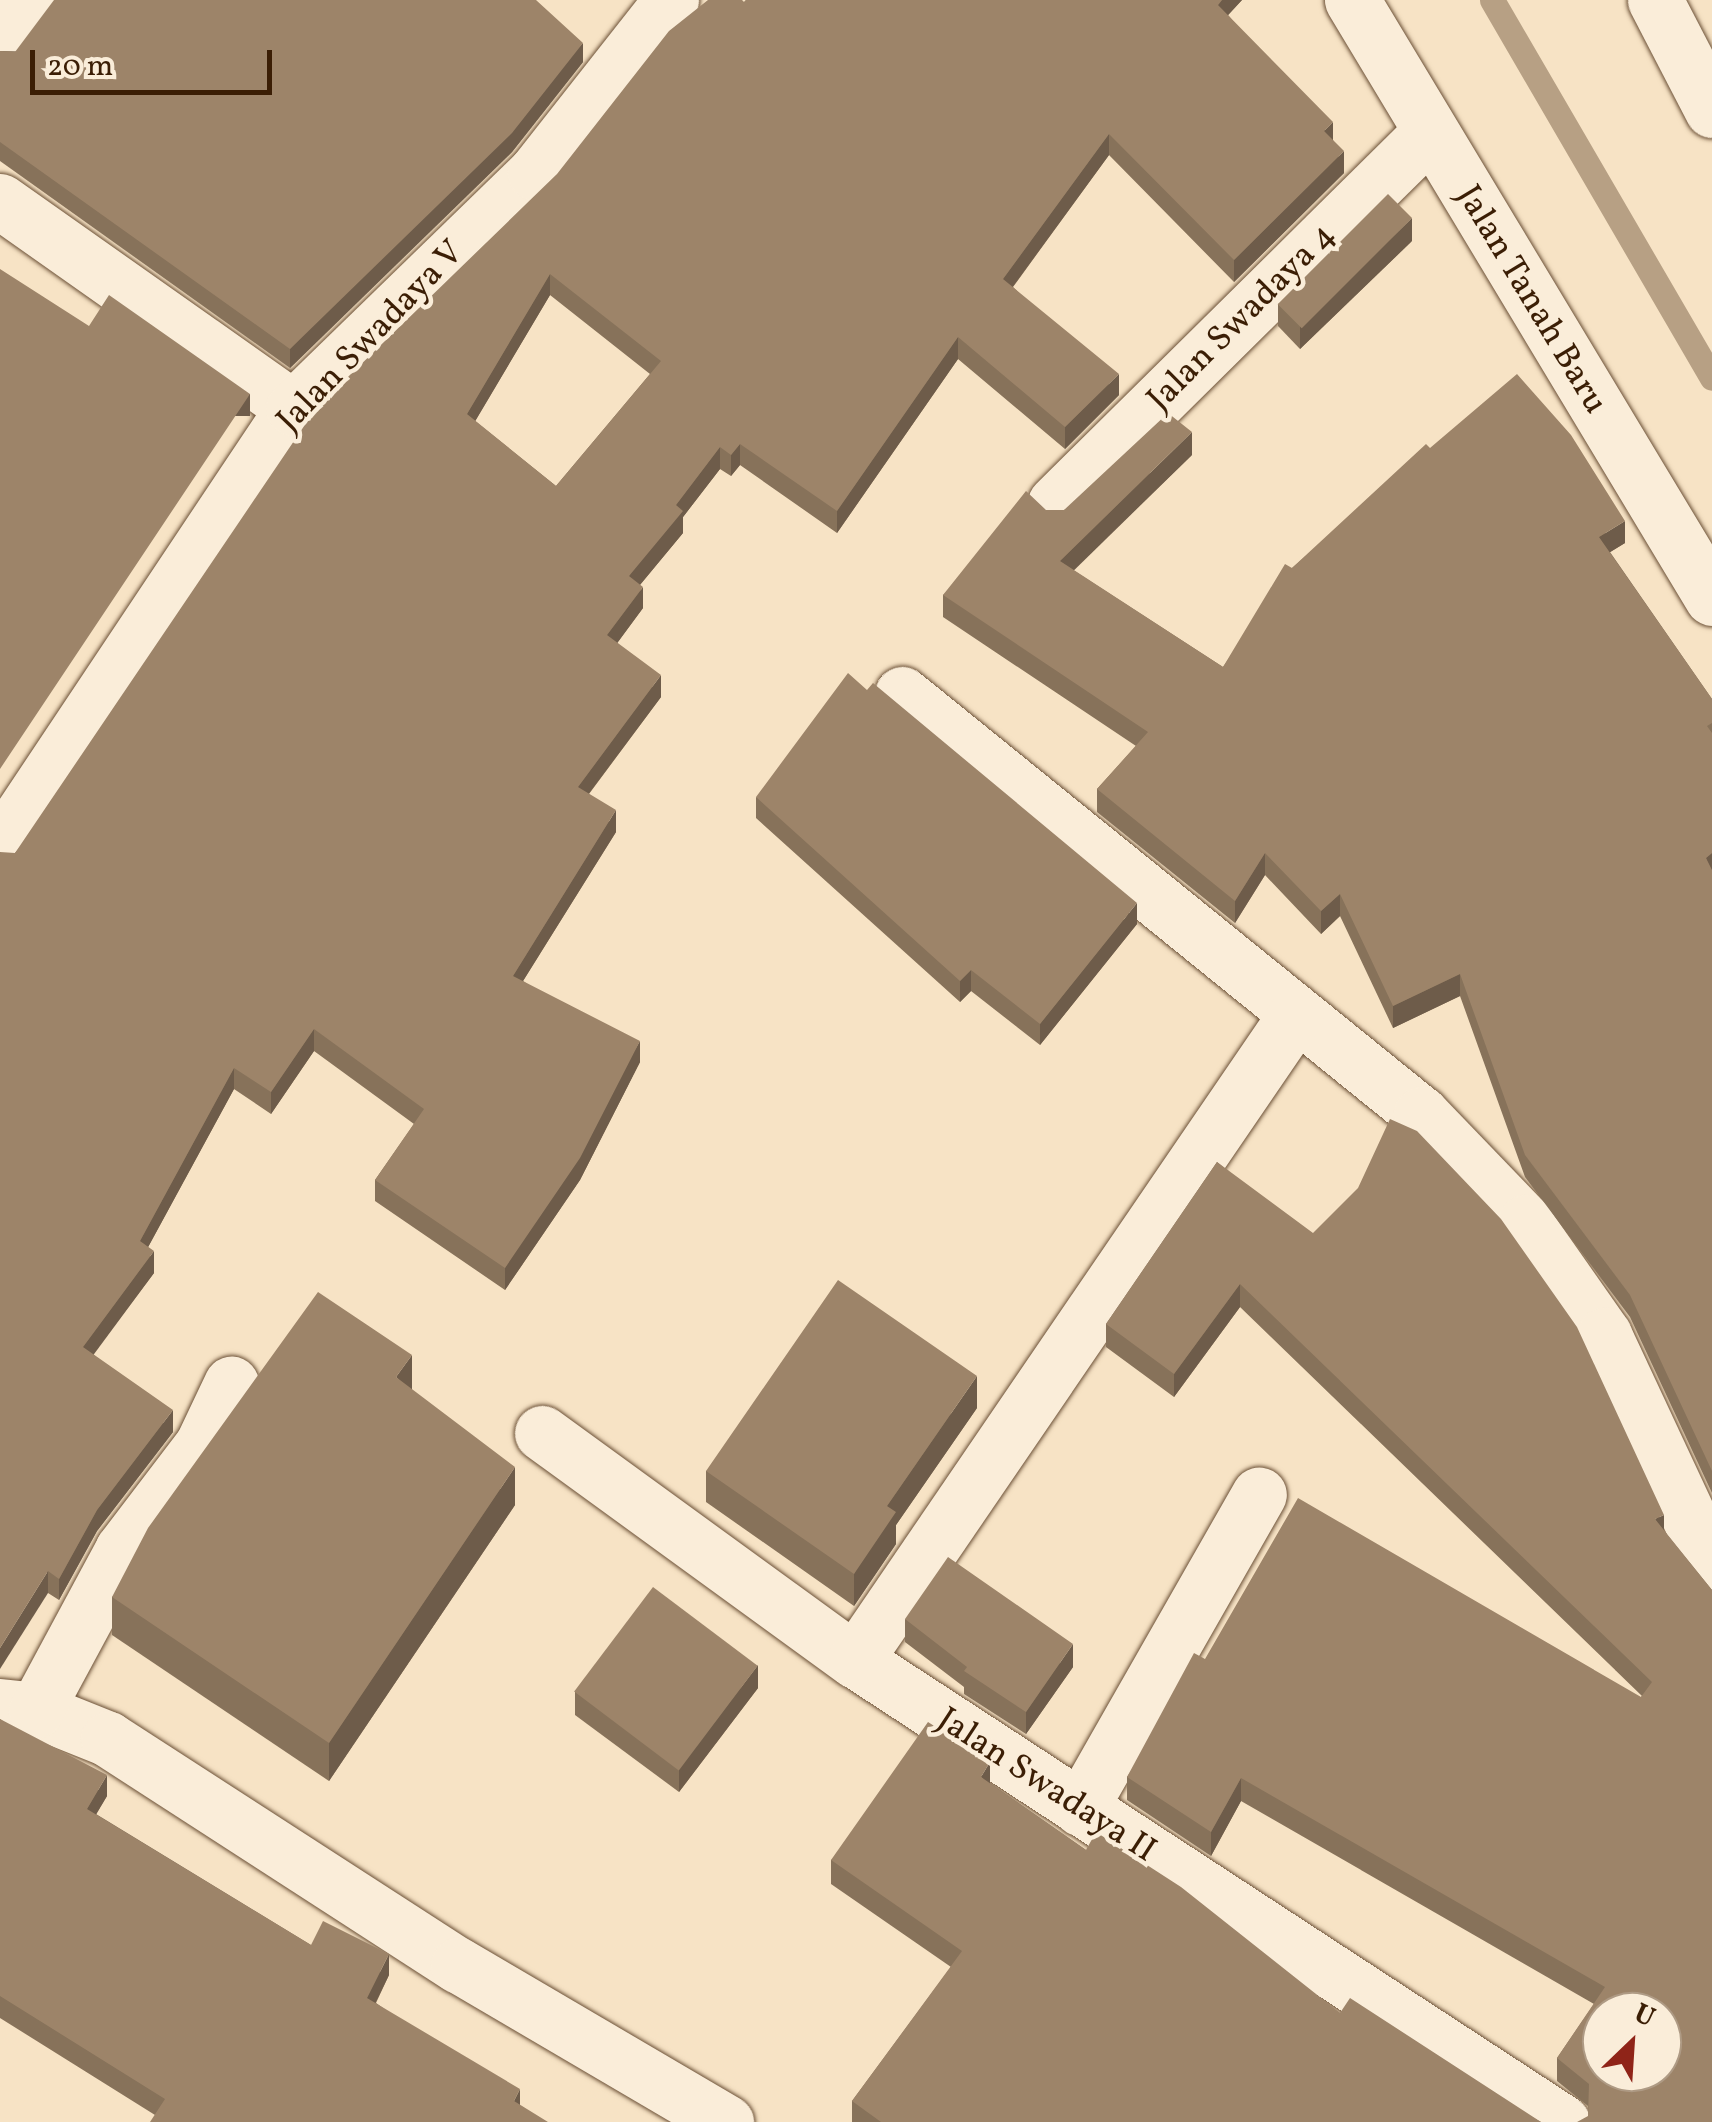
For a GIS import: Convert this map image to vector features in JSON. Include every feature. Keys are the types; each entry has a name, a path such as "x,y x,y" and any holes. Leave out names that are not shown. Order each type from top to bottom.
{"street":[{"path":"0,43 29,0"},
{"name":"Jalan Swadaya V","path":"0,846 293,408 534,172 671,0"},
{"name":"Jalan Tanah Baru","path":"1352,0 1712,598"},
{"path":"1655,0 1712,110"},
{"name":"Jalan Swadaya 4","path":"1055,503 1429,133"},
{"path":"0,202 293,408"},
{"path":"902,694 1421,1114 1525,1222 1604,1336 1712,1567"},
{"path":"855,1660 1296,1014"},
{"path":"230,1384 202,1445 122,1550 18,1708 108,1739 458,1964 726,2122"},
{"name":"Jalan Swadaya II","path":"542,1433 855,1660 1562,2122"},
{"path":"1080,1808 1259,1494"}],"building":[{"path":"54,0 536,0 583,43 512,133 290,349 0,142 0,51 15,52"},
{"path":"708,0 1222,0 1218,5 1333,122 1324,131 1344,151 1234,260 1109,134 1003,279 1119,374 1065,427 958,337 837,511 740,444 731,455 720,447 676,505 683,511 629,576 643,587 607,635 661,675 578,787 616,810 513,976 640,1041 580,1158 505,1268 375,1180 424,1109 314,1029 271,1092 234,1068 140,1241 154,1251 83,1347 173,1410 97,1510 59,1579 48,1571 0,1648 0,852 15,853 317,407 557,174 669,31","holes":["550,274 661,361 556,486 467,414"]},
{"path":"1388,194 1412,218 1302,328 1278,304"},
{"path":"0,269 89,326 109,295 250,394 0,769"},
{"path":"1517,374 1571,435 1625,521 1599,537 1712,699 1712,723 1707,726 1712,733 1712,853 1706,858 1712,870 1712,1471 1630,1295 1525,1155 1460,974 1393,1006 1340,894 1321,911 1265,853 1235,901 1097,789 1148,732 943,595 1026,491 1046,510 1064,510 1168,413 1192,432 1060,561 1223,667 1285,564 1292,568 1426,444 1430,448"},
{"path":"848,673 867,690 873,683 1137,903 1040,1024 971,970 960,981 756,797"},
{"path":"1390,1119 1417,1131 1501,1219 1577,1327 1664,1515 1655,1519 1712,1590 1712,2122 1577,2122 1588,2116 1589,2092 1682,2092 1682,1992 1602,1992 1605,1987 1241,1778 1211,1832 1127,1777 1194,1653 1205,1659 1298,1498 1641,1697 1652,1682 1240,1284 1174,1374 1106,1324 1217,1162 1313,1233 1358,1188"},
{"path":"838,1280 977,1376 887,1506 896,1512 854,1574 706,1471"},
{"path":"318,1292 412,1355 396,1377 515,1467 329,1743 112,1597 148,1528"},
{"path":"948,1557 1073,1644 1026,1712 964,1671 967,1667 905,1619"},
{"path":"653,1587 758,1666 679,1770 574,1692"},
{"path":"0,1719 107,1775 87,1809 311,1945 323,1921 389,1954 367,1998 520,2089 514,2101 548,2122 150,2122 165,2099 0,1996"},
{"path":"928,1722 990,1762 981,1777 1086,1850 1096,1832 1181,1887 1340,2013 1350,1998 1541,2122 881,2122 852,2101 962,1951 831,1860"},
{"path":"1582,2021 1582,2078 1557,2058"}],"waterway":[{"path":"1492,0 1712,378"}]}
